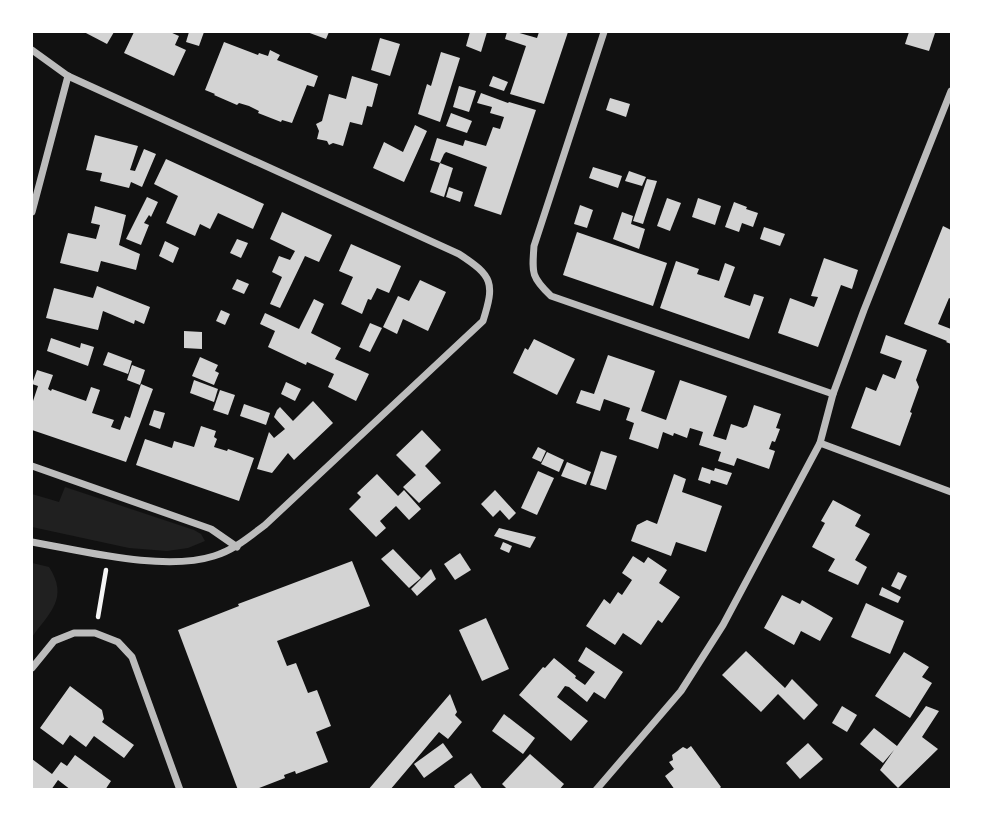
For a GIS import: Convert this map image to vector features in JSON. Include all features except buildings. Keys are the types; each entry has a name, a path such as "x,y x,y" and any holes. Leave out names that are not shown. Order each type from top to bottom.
{"street":[{"path":"604,32 534,246 532,269 538,283 551,296 833,394"},
{"path":"32,50 68,76 459,254 479,267 490,284 483,321 265,525 237,547 214,556 170,563 108,556 32,542"},
{"path":"32,212 68,76"},
{"path":"596,789 681,691 723,625 820,443 833,394 864,310 951,91"},
{"path":"820,443 951,492"},
{"path":"32,466 212,530 237,547"},
{"path":"32,667 54,641 74,633 95,633 118,642 132,657 180,789"}],"path":[{"path":"95,633 108,556"}],"shaded area":[{"path":"65,487 194,530 201,534 205,541 188,548 167,551 129,548 32,527 32,494 59,502"},
{"path":"32,563 49,567 55,578 57,596 51,612 32,637"}]}
